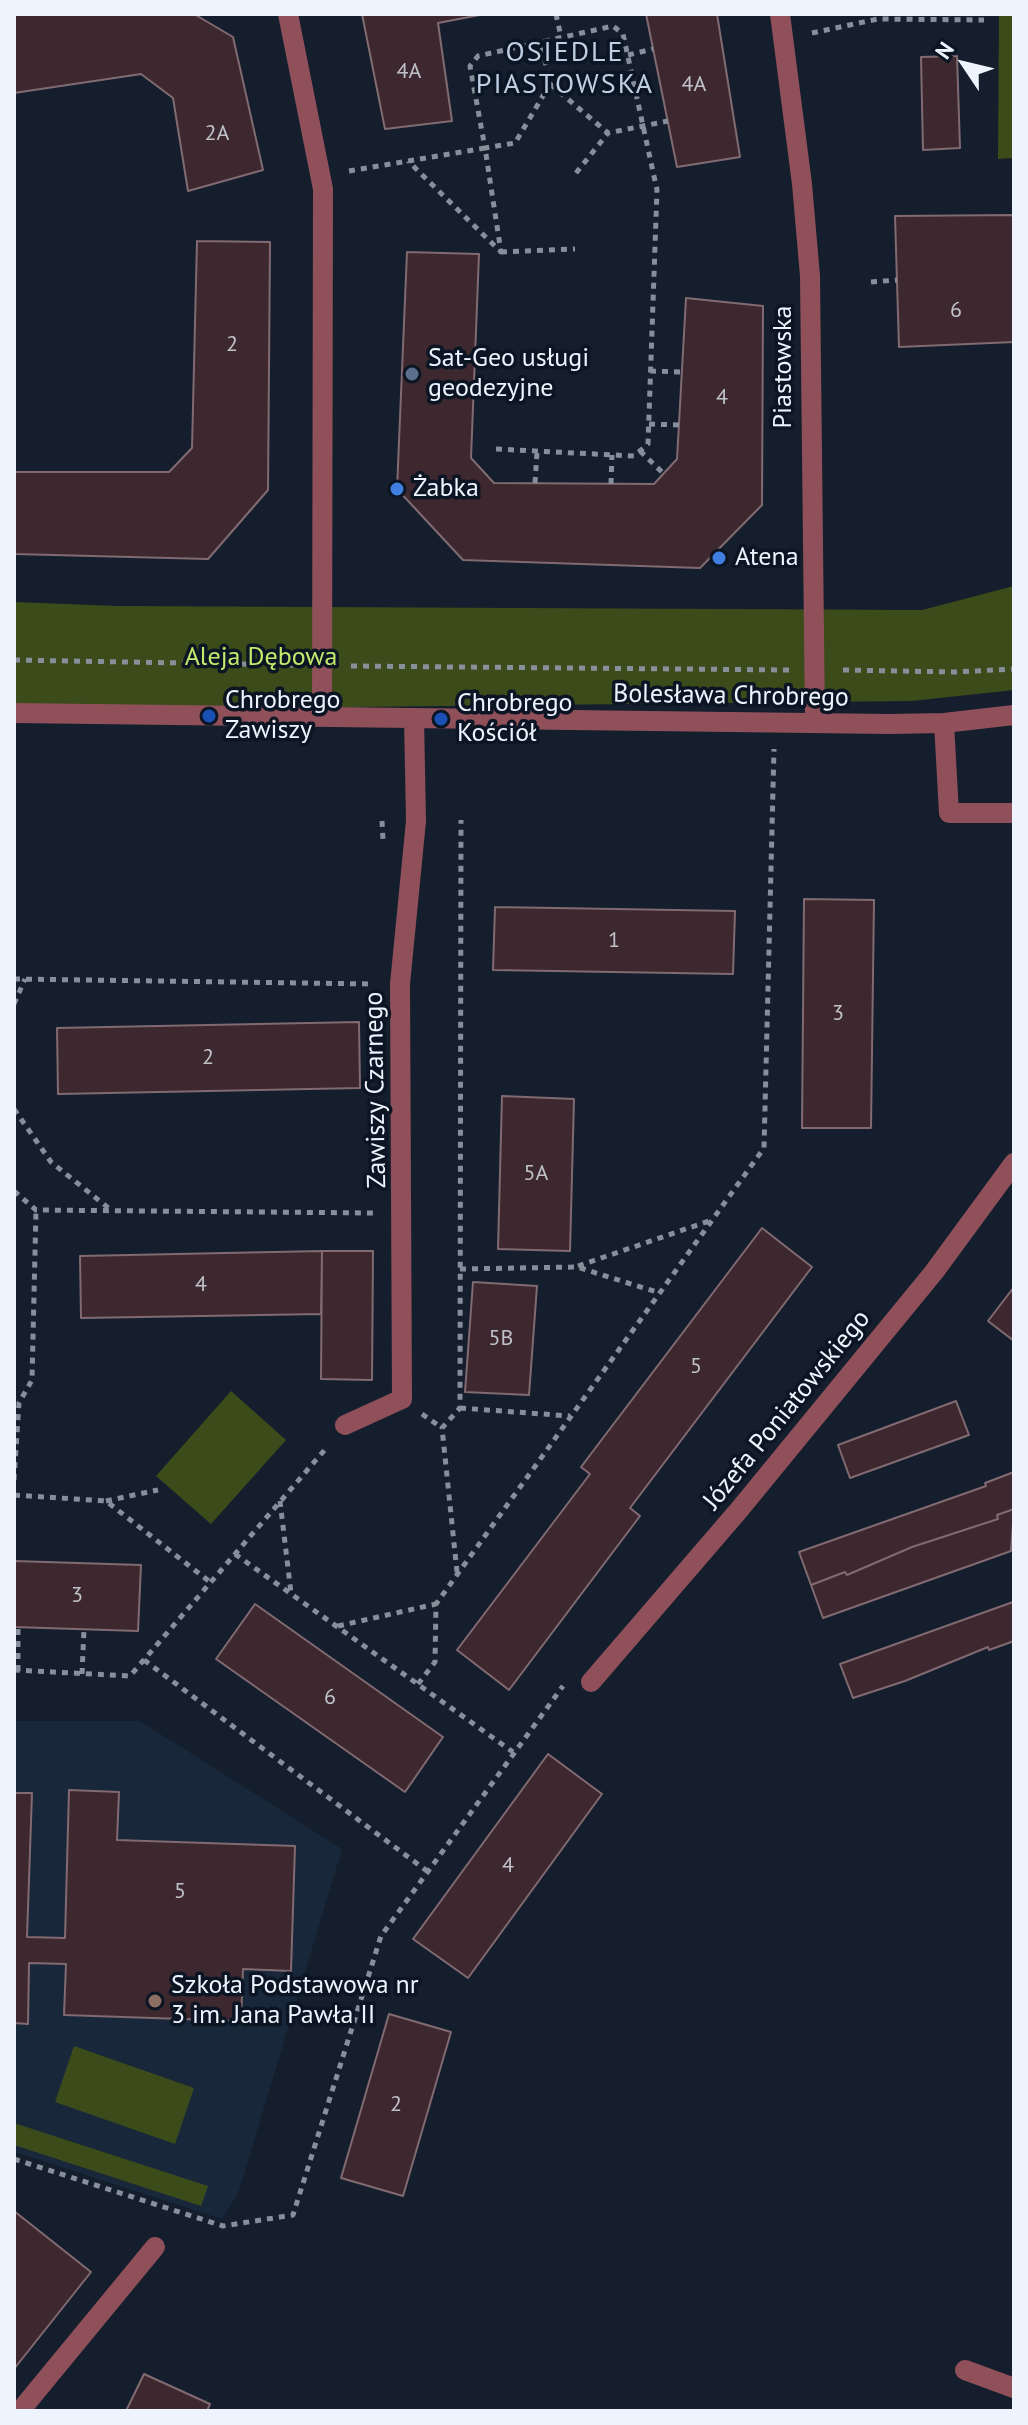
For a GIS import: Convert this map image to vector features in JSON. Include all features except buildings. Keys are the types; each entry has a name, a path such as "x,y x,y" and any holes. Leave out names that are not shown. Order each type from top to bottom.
{"street":[{"path":"288,14 320,176 322,717"},
{"name":"Piastowska","path":"780,14 802,184 810,276 812,670 815,722"},
{"name":"Bolesława Chrobrego","path":"14,713 944,723 1014,715"},
{"name":"Zawiszy Czarnego","path":"345,1425 402,1399 404,1213 400,984 416,821 414,718"},
{"path":"944,723 949,813 1014,813"},
{"name":"Józefa Poniatowskiego","path":"591,1682 739,1510 934,1272 1014,1163"},
{"path":"20,2411 155,2247"},
{"path":"965,2370 1014,2388"}],"path":[{"path":"556,14 561,37"},
{"path":"783,39 878,19 984,20"},
{"path":"496,449 634,456 648,444 657,190 623,34 613,26 478,56 470,66 501,252"},
{"path":"541,42 550,84 608,133"},
{"path":"628,55 653,49"},
{"path":"320,176 515,143 550,84"},
{"path":"576,173 608,133 668,121"},
{"path":"408,161 501,252 575,249"},
{"path":"871,282 897,280"},
{"path":"650,371 682,372"},
{"path":"649,424 679,425"},
{"path":"640,451 663,473"},
{"path":"535,483 537,452"},
{"path":"611,484 612,455"},
{"path":"14,660 955,672 1014,669"},
{"path":"418,1684 435,1662 436,1604 764,1148 774,746"},
{"path":"458,1574 442,1428 460,1408 461,820"},
{"path":"14,979 400,984"},
{"path":"14,1004 25,979"},
{"path":"14,1109 51,1162 111,1211"},
{"path":"14,1191 36,1210 404,1213"},
{"path":"14,1480 19,1403 32,1380 36,1210"},
{"path":"577,1267 713,1219"},
{"path":"460,1269 577,1267 660,1293"},
{"path":"460,1408 571,1416"},
{"path":"18,1627 16,1670 130,1676 345,1425"},
{"path":"14,1495 106,1501 158,1490"},
{"path":"106,1501 210,1582"},
{"path":"280,1501 291,1594"},
{"path":"235,1554 513,1752"},
{"path":"337,1626 436,1604"},
{"path":"82,1674 84,1629"},
{"path":"144,1660 427,1871"},
{"path":"14,2159 223,2226 293,2215 381,1936 566,1682"}],"shaded area":[{"name":"Szkoła Podstawowa nr 3 im. Jana Pawła II","path":"14,1721 140,1721 342,1849 238,2194 222,2219 14,2152"}],"green space":[{"path":"999,14 1014,14 1014,158 998,159"},
{"name":"Aleja Dębowa","path":"1014,586 1014,690 912,701 260,708 14,704 14,602 118,606 922,610"},
{"path":"231,1391 286,1440 211,1524 156,1476"},
{"path":"74,2046 194,2088 175,2144 55,2102"},
{"path":"14,2123 208,2186 201,2206 14,2145"}],"place":[{"name":"Sat-Geo usługi geodezyjne","path":"412,374"},
{"name":"Żabka","path":"397,489"},
{"name":"Atena","path":"719,558"},
{"name":"Chrobrego Zawiszy","path":"209,716"},
{"name":"Chrobrego Kościół","path":"441,719"},
{"name":"Szkoła Podstawowa nr 3 im. Jana Pawła II","path":"155,2001"}],"district":[{"name":"OSIEDLE PIASTOWSKA","path":"565,69"}]}
